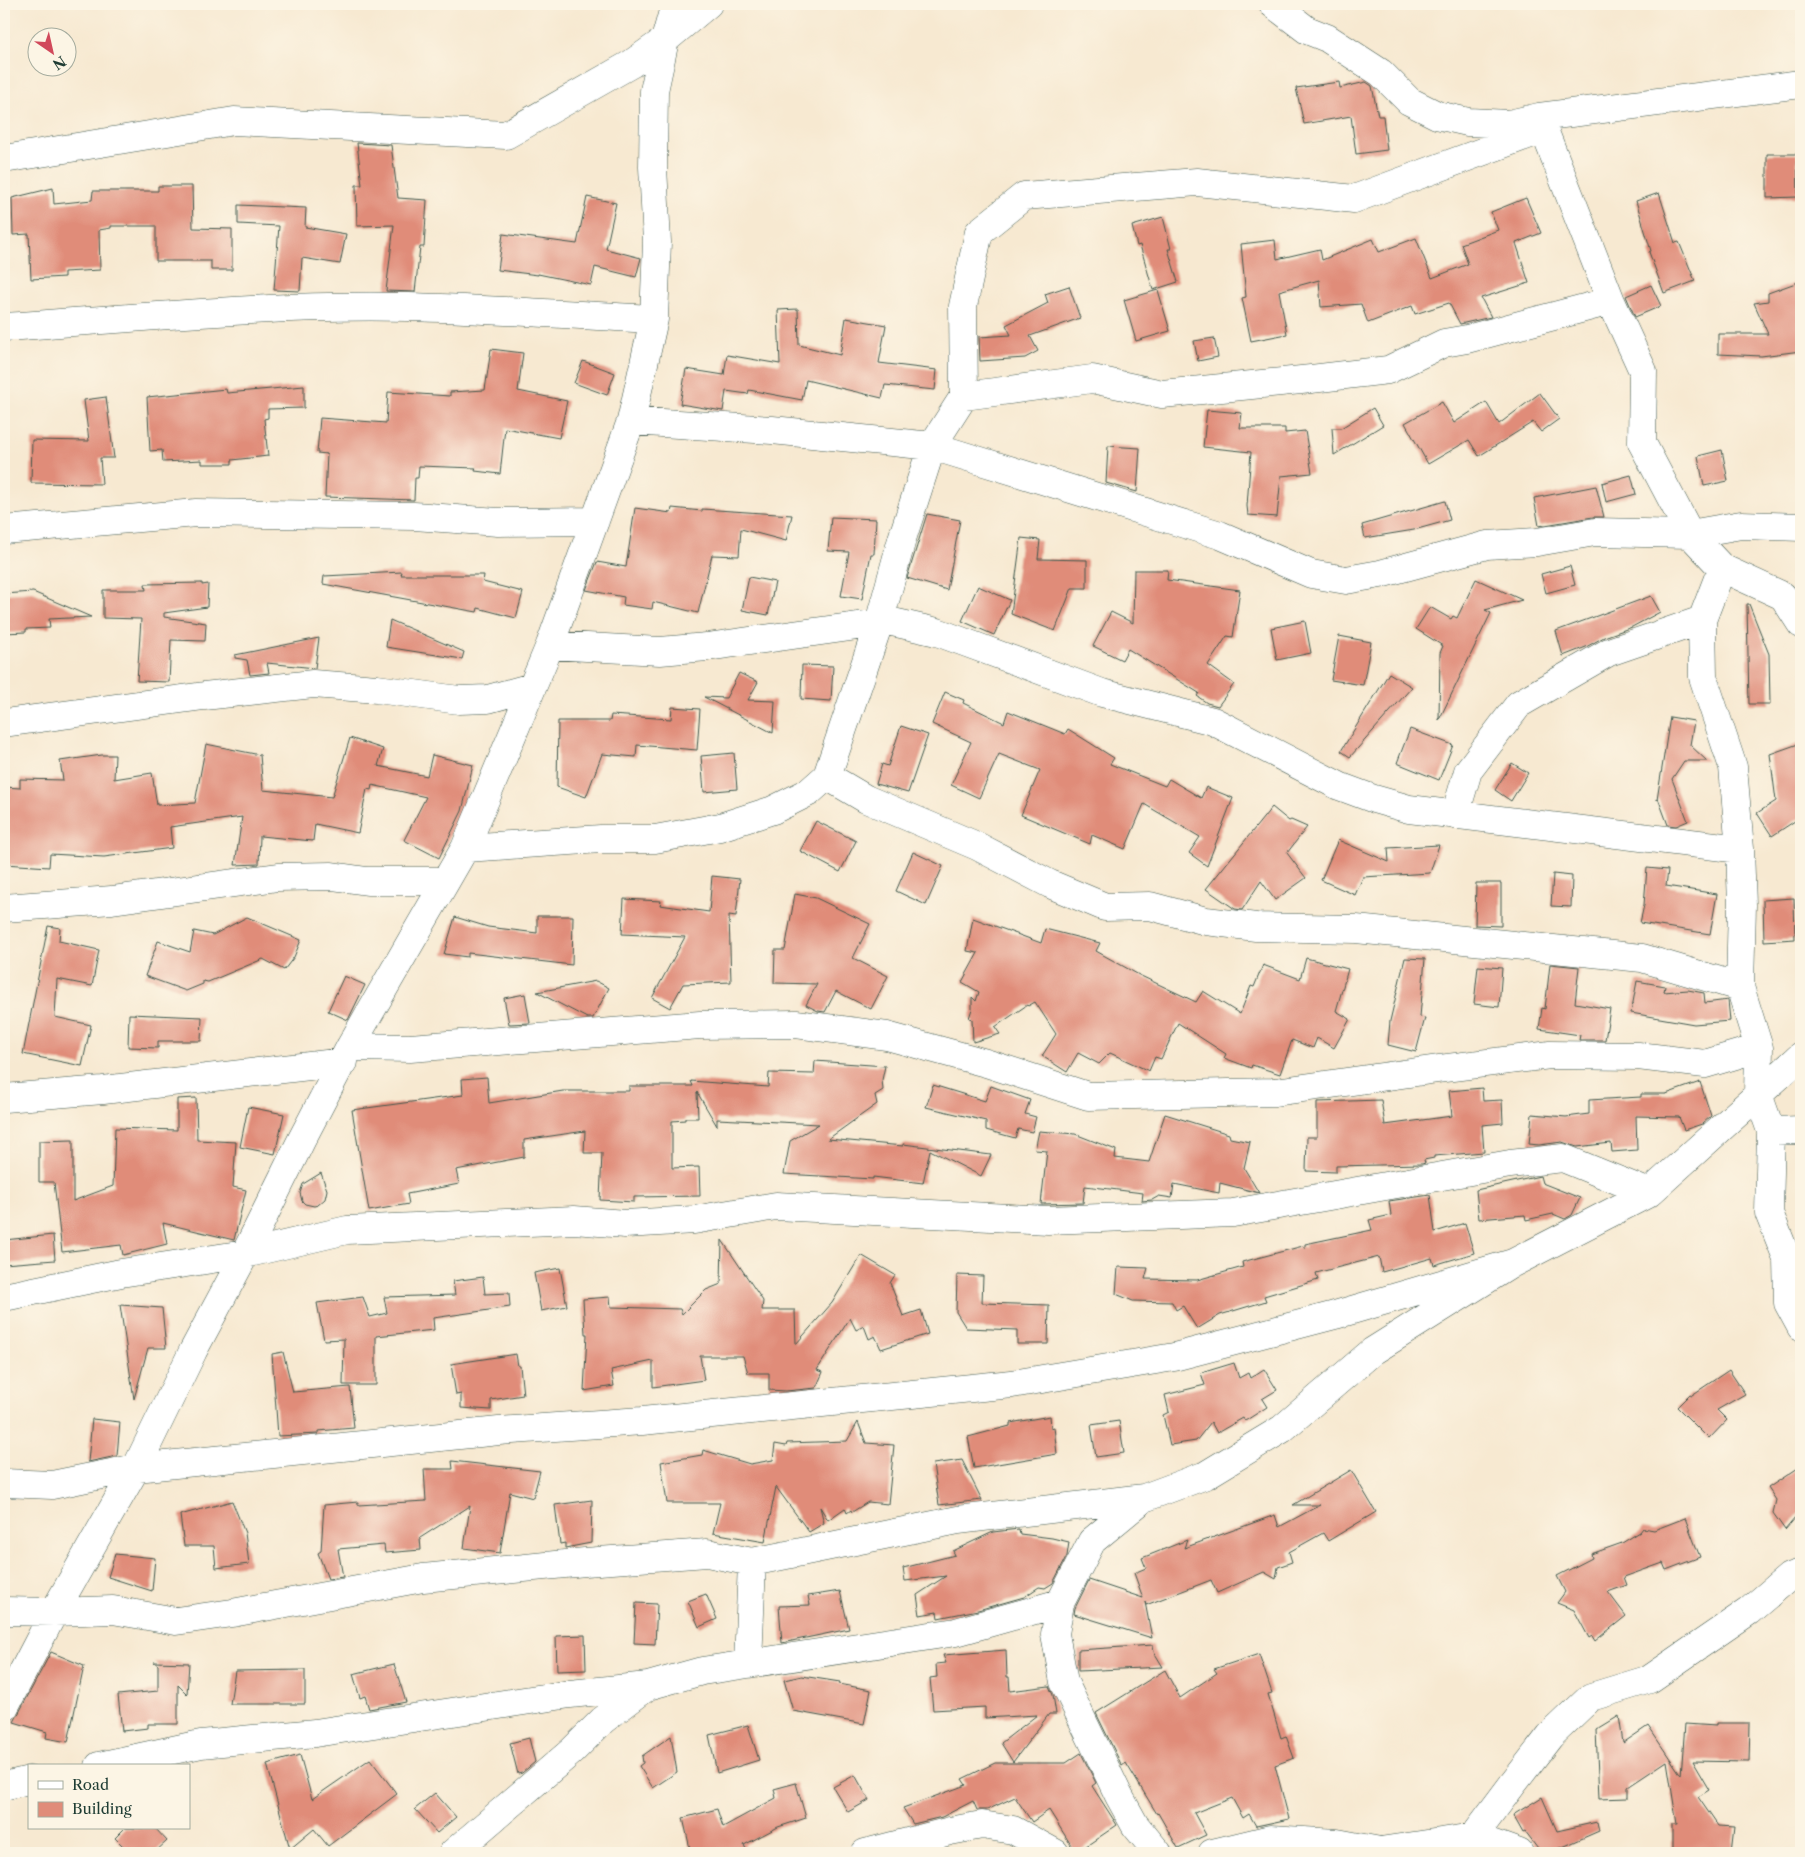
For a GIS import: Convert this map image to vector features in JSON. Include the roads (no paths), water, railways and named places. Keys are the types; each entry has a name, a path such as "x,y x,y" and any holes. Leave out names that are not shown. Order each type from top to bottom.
{"street":[{"path":"4,1708 54,1612 136,1468 193,1351 245,1254 347,1054 465,848 550,645 631,421 654,319 657,242 653,168 654,91 675,4"},
{"path":"4,159 234,121 506,135 631,64 665,40 708,4"},
{"path":"1273,4 1307,30 1327,38 1381,74 1409,101 1437,115 1468,122 1541,123 1801,84"},
{"path":"1541,123 1611,301 1643,371 1642,443 1690,534 1722,568 1783,596 1801,624"},
{"path":"465,848 601,839 655,839 720,827 773,810 809,792 827,776 879,621 932,446 964,396 963,306 978,232 1024,196 1197,182 1354,199 1541,123"},
{"path":"964,396 1092,379 1162,394 1388,370 1444,343 1467,339 1611,301"},
{"path":"4,327 178,313 408,307 654,319"},
{"path":"631,421 772,430 932,446 1220,535 1311,574 1346,580 1380,574 1487,546 1537,542 1595,532 1690,534 1741,525 1801,527"},
{"path":"4,530 196,513 414,516 498,522 595,521"},
{"path":"1722,568 1702,620 1703,677 1732,767 1740,849 1742,905 1740,988 1759,1048 1758,1094 1771,1131 1769,1213 1787,1258 1788,1303 1801,1327"},
{"path":"1455,815 1468,771 1519,704 1609,652 1702,620"},
{"path":"550,645 669,650 707,647 879,621 937,632 1102,693 1213,721 1339,786 1374,799 1410,809 1740,849"},
{"path":"4,723 204,696 313,684 377,689 459,700 488,699 532,687"},
{"path":"827,776 866,799 977,846 1050,884 1105,907 1150,906 1206,921 1256,927 1356,929 1642,958 1740,988"},
{"path":"4,908 112,900 278,877 332,876 367,881 445,881"},
{"path":"4,1098 103,1090 347,1054 700,1025 796,1024 887,1036 986,1063 1088,1096 1275,1092 1550,1055 1638,1056 1705,1064 1759,1048"},
{"path":"4,1611 112,1610 176,1621 232,1613 423,1578 585,1562 707,1553 752,1562 958,1520 1144,1498 1206,1475 1282,1429 1373,1351 1513,1263 1649,1194 1801,1056"},
{"path":"1771,1131 1801,1130"},
{"path":"4,1297 122,1273 245,1254 347,1230 525,1224 574,1220 625,1224 694,1220 776,1206 1048,1220 1234,1213 1510,1164 1562,1158 1649,1194"},
{"path":"4,1483 52,1485 136,1468 499,1431 642,1421 1012,1384 1174,1357 1335,1315 1513,1263"},
{"path":"1144,1498 1092,1541 1060,1603 1055,1634 1064,1682 1119,1796 1135,1825 1158,1853"},
{"path":"748,1664 752,1562"},
{"path":"1468,1845 1512,1784 1550,1736 1591,1697 1650,1679 1749,1611 1789,1577 1801,1574"},
{"path":"107,1764 201,1744 315,1733 570,1694 648,1686 702,1671 956,1632 1060,1603"},
{"path":"454,1853 572,1752 602,1720 648,1686"},
{"path":"4,1786 28,1780"},
{"path":"865,1853 950,1831 982,1825 1013,1830 1055,1853"},
{"path":"1212,1853 1270,1839 1338,1843 1380,1851 1468,1845 1519,1853"}]}
